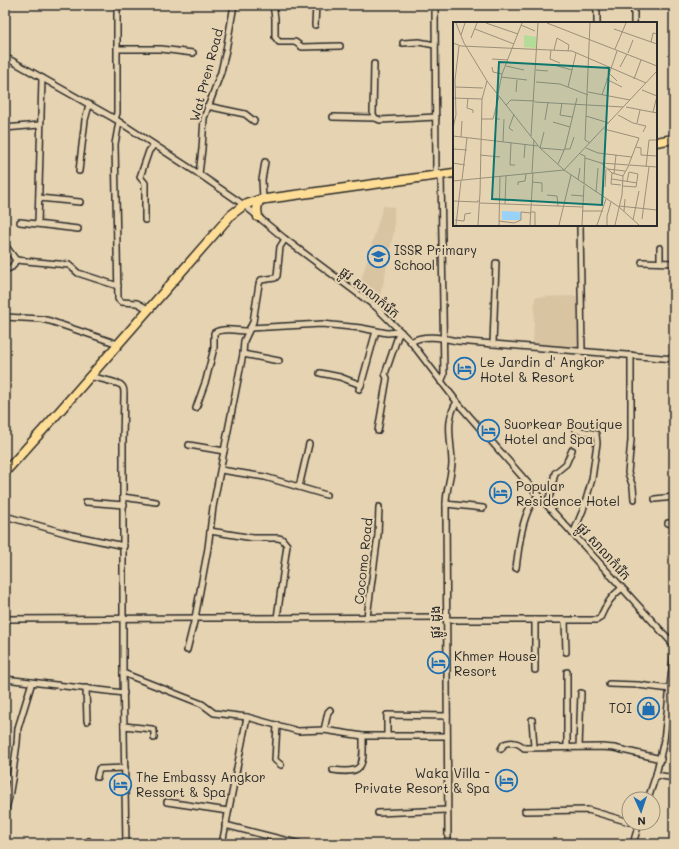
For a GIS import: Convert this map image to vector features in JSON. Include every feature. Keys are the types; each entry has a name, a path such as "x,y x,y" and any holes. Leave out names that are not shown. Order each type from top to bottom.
{"highway":[{"path":"657,142 674,139"},
{"path":"6,469 51,421 231,215 244,205 261,199 453,172"},
{"path":"258,217 257,210 261,199"}],"street":[{"path":"117,5 118,49 116,144 119,301 137,303 148,309"},
{"name":"Wat Pren Road","path":"199,174 203,121 226,50 234,5"},
{"path":"273,5 275,37 279,42 295,42 302,47 340,46"},
{"path":"315,24 316,5"},
{"path":"434,5 436,117 444,338 444,375 441,382"},
{"path":"597,5 597,22"},
{"path":"634,5 634,22"},
{"path":"403,43 419,42 435,45"},
{"path":"118,49 161,48 193,53"},
{"name":"ផ្លូវ សាលាកំរើក","path":"5,57 42,78 88,109 117,121 199,174 244,205 286,239 376,307 411,342 441,382 455,406 539,495 673,644"},
{"path":"374,64 373,114 375,118"},
{"path":"38,224 42,78"},
{"path":"207,106 244,114 254,121"},
{"path":"79,171 88,109"},
{"path":"334,117 375,118 380,120 436,117"},
{"path":"5,128 40,125"},
{"path":"145,220 145,183 140,177 149,152 154,145"},
{"path":"261,199 265,162"},
{"path":"39,198 80,202"},
{"path":"20,222 78,229"},
{"path":"580,226 582,351"},
{"path":"187,650 196,618 224,451 243,354 244,341 253,322 259,284 261,280 275,278 277,276 280,248 286,239"},
{"path":"5,246 16,260 68,266 78,273 118,286"},
{"path":"660,248 660,262"},
{"path":"5,270 12,267 16,260"},
{"path":"642,262 674,263"},
{"path":"493,344 496,263"},
{"path":"5,317 50,321 118,344"},
{"path":"196,408 214,348 214,333 217,331 322,324 362,328 376,332 401,332"},
{"path":"320,372 340,377 360,387 376,332"},
{"path":"378,431 387,378 385,374 398,336 401,332"},
{"path":"411,342 418,337 444,338 457,341 674,359"},
{"path":"243,354 279,361"},
{"path":"631,355 631,440 628,473 633,487 634,499"},
{"path":"89,376 118,383 123,388 124,394 123,673 126,844"},
{"name":"ផ្លូវ ដូង","path":"448,844 446,493 452,464 450,434 455,406"},
{"path":"574,426 577,430 596,434 597,443 590,492 574,534"},
{"path":"299,487 310,444"},
{"path":"188,445 224,451"},
{"path":"546,504 550,495 555,474 566,464 572,450"},
{"path":"221,470 265,477 326,495"},
{"path":"516,568 527,514 532,502 539,495"},
{"path":"124,497 156,502"},
{"path":"655,499 674,497"},
{"path":"86,502 124,505"},
{"path":"446,504 482,508"},
{"name":"Cocomo Road","path":"367,617 378,534 379,507"},
{"path":"5,516 72,535 124,546"},
{"path":"668,523 674,524"},
{"path":"210,531 253,538 278,538 287,544 277,618"},
{"path":"5,619 367,617 535,620 599,619 609,600 622,588"},
{"path":"535,620 535,670"},
{"path":"565,620 566,652"},
{"path":"673,644 674,633"},
{"path":"651,791 661,759 666,732 674,651"},
{"path":"567,672 567,747"},
{"path":"123,673 202,704 214,713 248,717 298,731 324,730 363,736 447,736"},
{"path":"5,679 124,693"},
{"path":"5,812 12,779 18,728 32,682"},
{"path":"609,684 638,685 670,689"},
{"path":"86,688 87,721"},
{"path":"579,747 580,693"},
{"path":"324,730 328,712 330,710"},
{"path":"387,736 387,716 447,716"},
{"path":"222,844 248,717"},
{"path":"532,720 534,747"},
{"path":"277,725 275,760 281,765"},
{"path":"124,726 152,729 154,731 154,738"},
{"path":"333,770 348,772 354,771 358,768 361,764 363,755 363,736"},
{"path":"501,749 504,744 510,742 519,744 524,748 610,748 661,759"},
{"path":"97,777 99,768 125,768"},
{"path":"656,775 674,778"},
{"path":"5,777 12,779"},
{"path":"167,802 228,811"},
{"path":"378,813 447,810"},
{"path":"525,811 588,810 621,820"},
{"path":"225,825 300,844"},
{"path":"633,844 636,831"}],"shaded area":[{"name":"ISSR Primary School","path":"383,206 394,207 394,230 383,285 376,307 357,294"},
{"path":"579,296 580,350 533,346 535,297"}],"place":[{"name":"ISSR Primary School","path":"378,257"},
{"name":"Le Jardin d' Angkor Hotel & Resort","path":"464,369"},
{"name":"Suorkear Boutique Hotel and Spa","path":"489,431"},
{"name":"Popular Residence Hotel","path":"500,493"},
{"name":"Khmer House Resort","path":"439,663"},
{"name":"TOI","path":"648,708"},
{"name":"Waka Villa - Private Resort & Spa","path":"506,780"},
{"name":"The Embassy Angkor Ressort & Spa","path":"121,784"}]}
